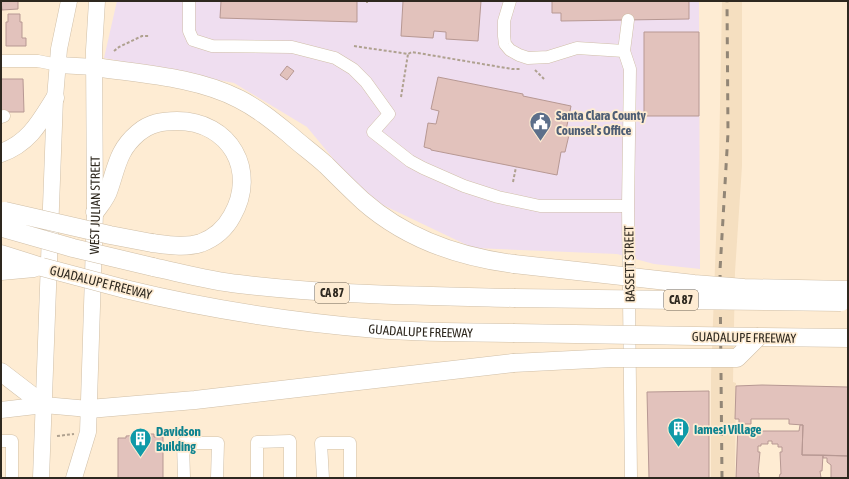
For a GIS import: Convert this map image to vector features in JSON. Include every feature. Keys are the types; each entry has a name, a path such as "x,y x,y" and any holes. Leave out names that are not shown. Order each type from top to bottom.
{"highway":[{"path":"95,67 183,80 209,87 239,98 258,110 278,126 324,164 364,202 391,222 428,242 458,253 487,261 694,284 744,288 848,290"},
{"path":"1,153 19,144 35,129 55,98"},
{"path":"2,219 110,235 152,243 176,246 199,244 211,239 226,225 238,205 242,172 237,158 229,144 215,131 197,123 184,121 162,121 148,126 138,133 124,148 118,159 109,190 95,212"},
{"name":"GUADALUPE FREEWAY","path":"2,219 73,248 153,267 237,284 318,292 374,295 514,298 848,302"},
{"name":"GUADALUPE FREEWAY","path":"1,254 42,267 153,296 253,315 378,330 420,332 848,338"},
{"path":"1,271 42,267"},
{"path":"89,409 195,400 389,379 513,363 612,358 737,358 758,337"},
{"path":"1,372 44,406"}],"main road":[{"path":"41,478 55,98 59,49 69,1"},
{"name":"WEST JULIAN STREET","path":"74,478 88,432 95,212 94,50 97,1"},
{"path":"58,65 95,67"},
{"path":"1,410 44,406 89,409"}],"street":[{"path":"189,1 189,31 192,40 212,46 292,47 335,58 353,69 366,82 389,114 373,132 410,161 423,168 464,186 498,197 540,206 628,206"},
{"path":"510,1 504,21 505,44 510,50 528,58 548,57 578,48 624,51 628,20"},
{"name":"BASSETT STREET","path":"624,51 630,69 628,206 631,478"},
{"path":"1,61 38,61 58,65"},
{"path":"1,441 12,441 12,478"},
{"path":"257,478 257,442 290,442 290,478"},
{"path":"184,478 183,443 218,444 217,478"},
{"path":"323,478 321,443 350,443 350,478"}],"path":[{"path":"114,51 142,36 150,36"},
{"path":"354,46 408,54 412,52 512,69 536,70 544,79"},
{"path":"401,98 408,54"},
{"path":"513,182 516,167"},
{"path":"57,436 75,434"}],"shaded area":[{"path":"117,1 699,1 700,269 654,264 617,254 473,248 364,196 307,127 234,83 104,58"},
{"path":"722,1 742,1 742,166 735,272 733,382 736,383 735,478 711,478 711,376 719,157"}],"building":[{"path":"1,1 18,1 18,9 2,10"},
{"path":"221,1 357,1 357,22 220,18"},
{"path":"403,1 481,1 478,41 446,39 446,32 434,31 433,38 401,36"},
{"path":"552,1 689,1 689,19 561,21 561,13 552,13"},
{"path":"8,14 20,14 20,22 22,22 22,38 26,38 26,46 6,46 6,22 8,22"},
{"path":"644,32 699,32 699,116 644,116"},
{"path":"287,66 294,71 287,80 280,75"},
{"path":"438,77 523,94 523,96 571,106 565,135 569,135 565,152 561,152 557,175 431,150 424,147 428,123 436,124 439,111 431,109"},
{"path":"1,79 23,79 24,112 1,112"},
{"path":"762,385 848,387 848,456 802,455 803,425 789,424 789,419 751,419 751,424 739,424 739,419 735,419 736,386"},
{"name":"Iamesi Village","path":"709,391 709,478 649,478 647,392"},
{"path":"738,424 744,424 743,429 749,431 799,431 800,425 803,425 802,455 823,455 822,471 820,471 821,478 779,478 781,474 780,452 782,452 782,447 778,447 778,444 772,444 772,441 768,441 768,444 761,444 761,446 758,446 758,452 760,452 759,478 736,478"},
{"name":"Davidson Building","path":"141,434 154,434 154,437 163,437 163,478 118,478 118,438 142,435"},
{"path":"823,455 848,456 848,478 831,478 831,465 827,462 827,458 823,458"}],"railway":[{"path":"722,478 720,270 728,133 727,1"}],"place":[{"name":"Santa Clara County Counsel’s Office","path":"540,142"},
{"name":"Iamesi Village","path":"678,448"},
{"name":"Davidson Building","path":"140,458"}]}
